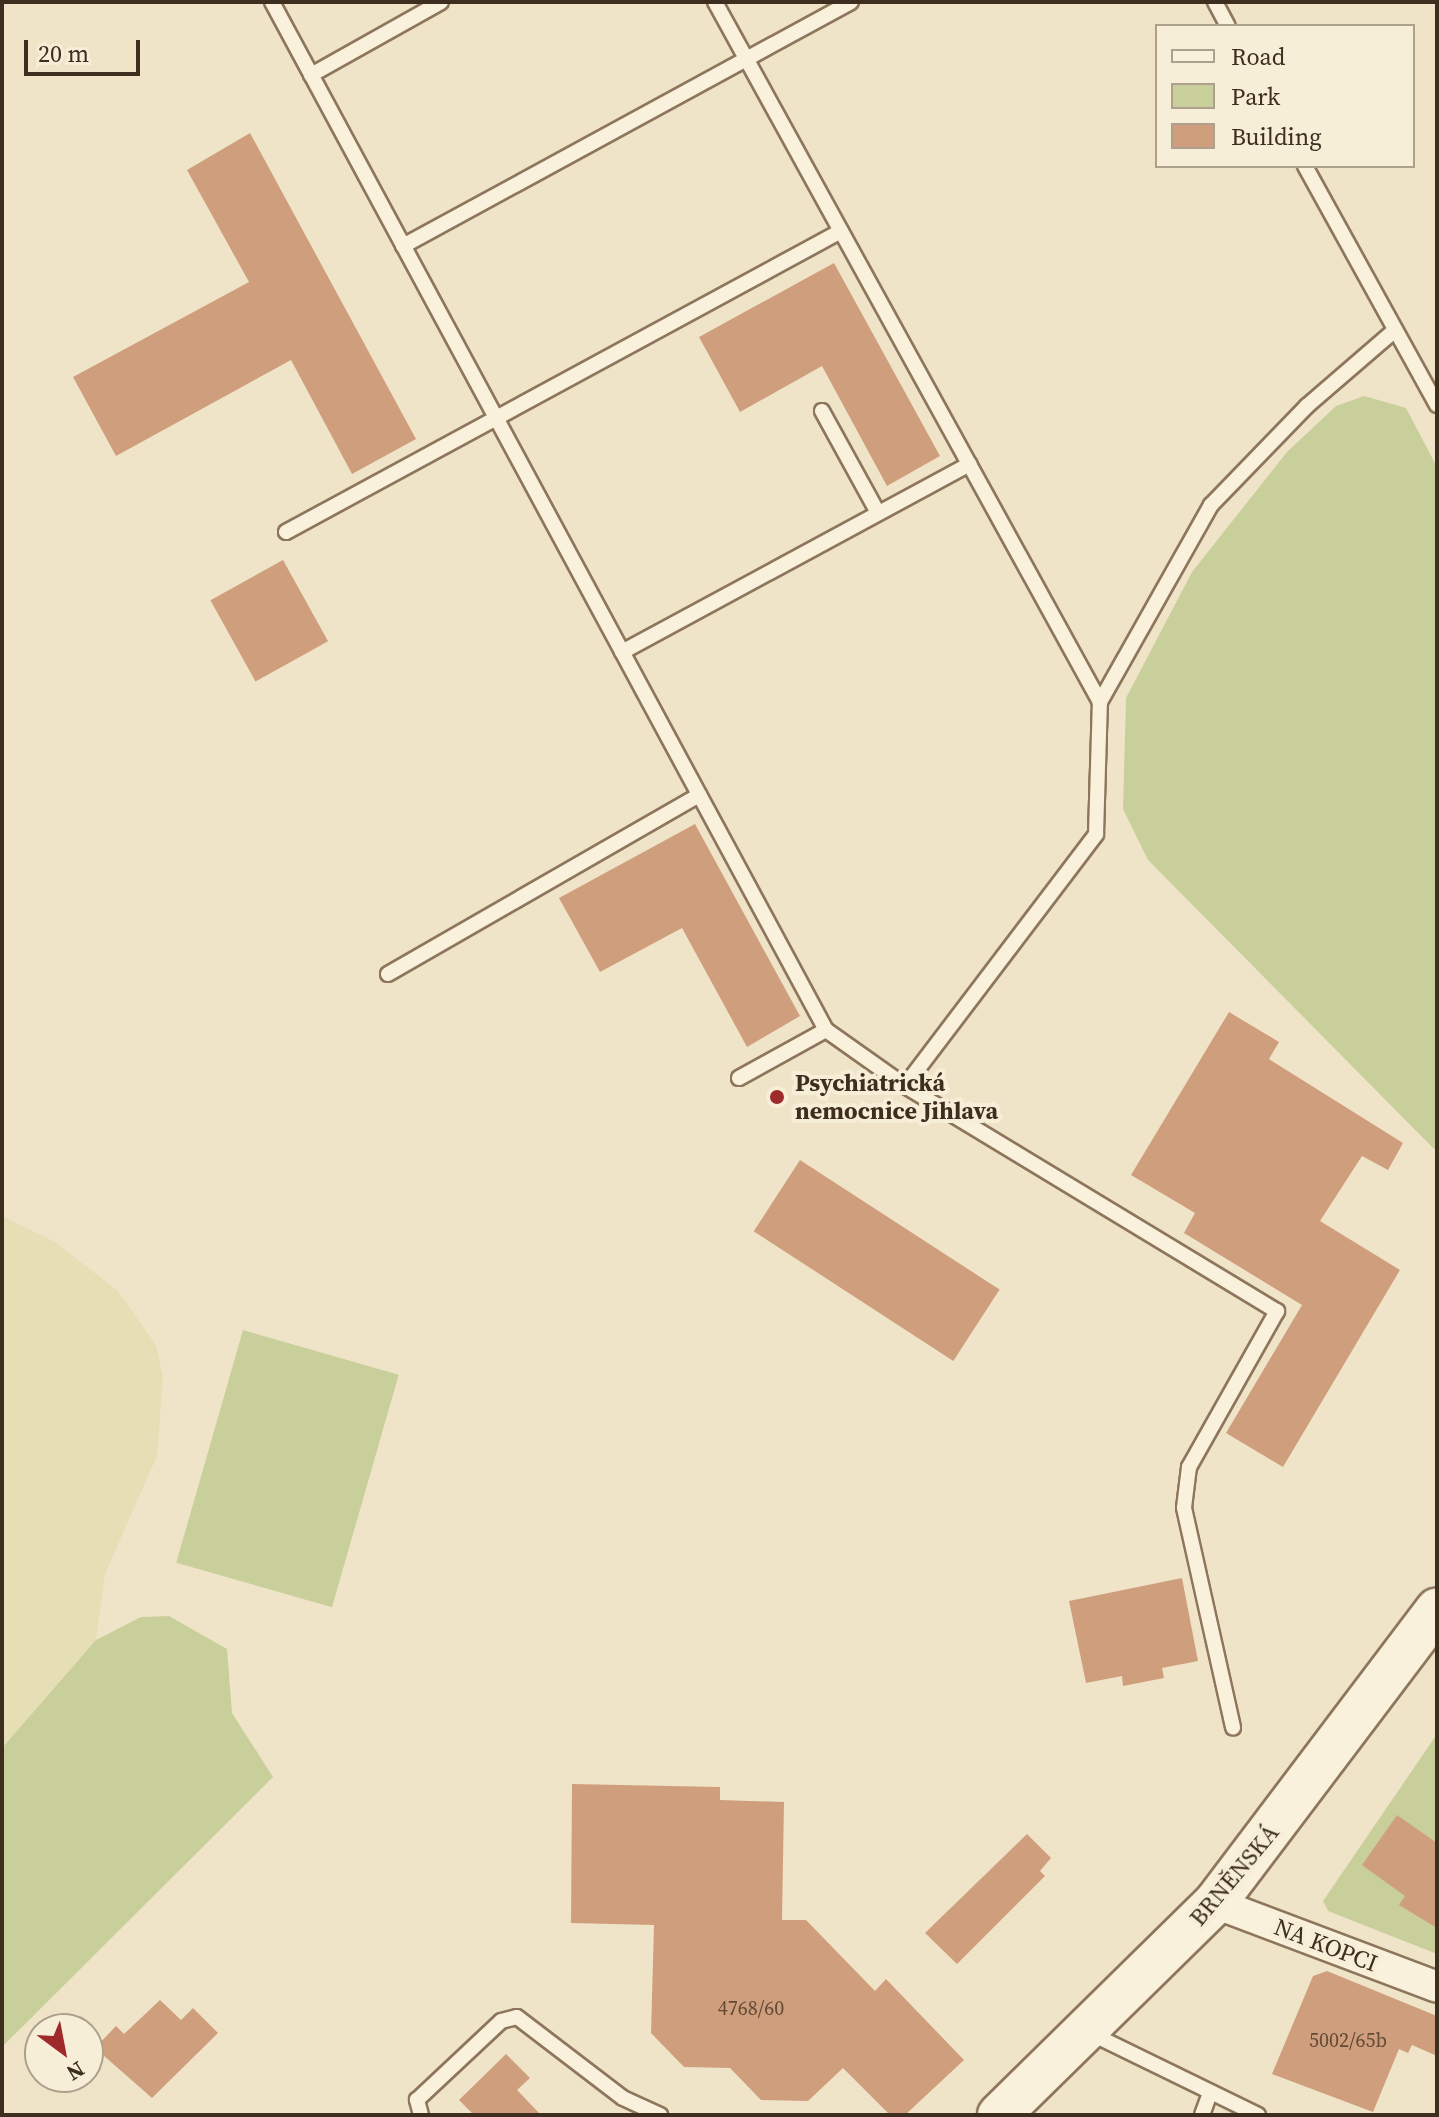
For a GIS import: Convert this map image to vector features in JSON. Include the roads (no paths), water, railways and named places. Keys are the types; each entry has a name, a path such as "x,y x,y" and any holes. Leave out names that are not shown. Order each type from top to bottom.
{"main road":[{"name":"BRNĚNSKÁ","path":"999,2115 1215,1903 1437,1609"}],"street":[{"name":"NA KOPCI","path":"1215,1903 1437,1987"}],"lane":[{"path":"272,2 826,1030 905,1086 1277,1311 1189,1467 1184,1508 1233,1728"},
{"path":"311,75 441,2"},
{"path":"715,2 1100,702"},
{"path":"403,246 851,2"},
{"path":"1215,2 1227,24"},
{"path":"1306,168 1437,405"},
{"path":"286,532 494,415 841,231"},
{"path":"905,1086 1096,834 1100,702 1211,505 1307,406 1395,330"},
{"path":"822,411 878,513"},
{"path":"622,652 969,464"},
{"path":"388,974 699,795"},
{"path":"739,1078 826,1030"},
{"path":"421,2115 417,2100 501,2021 517,2017 623,2098 660,2115"},
{"path":"1085,2030 1258,2115"},
{"path":"1202,2115 1210,2093"}],"place":[{"name":"Psychiatrická nemocnice Jihlava","path":"777,1097"}]}
